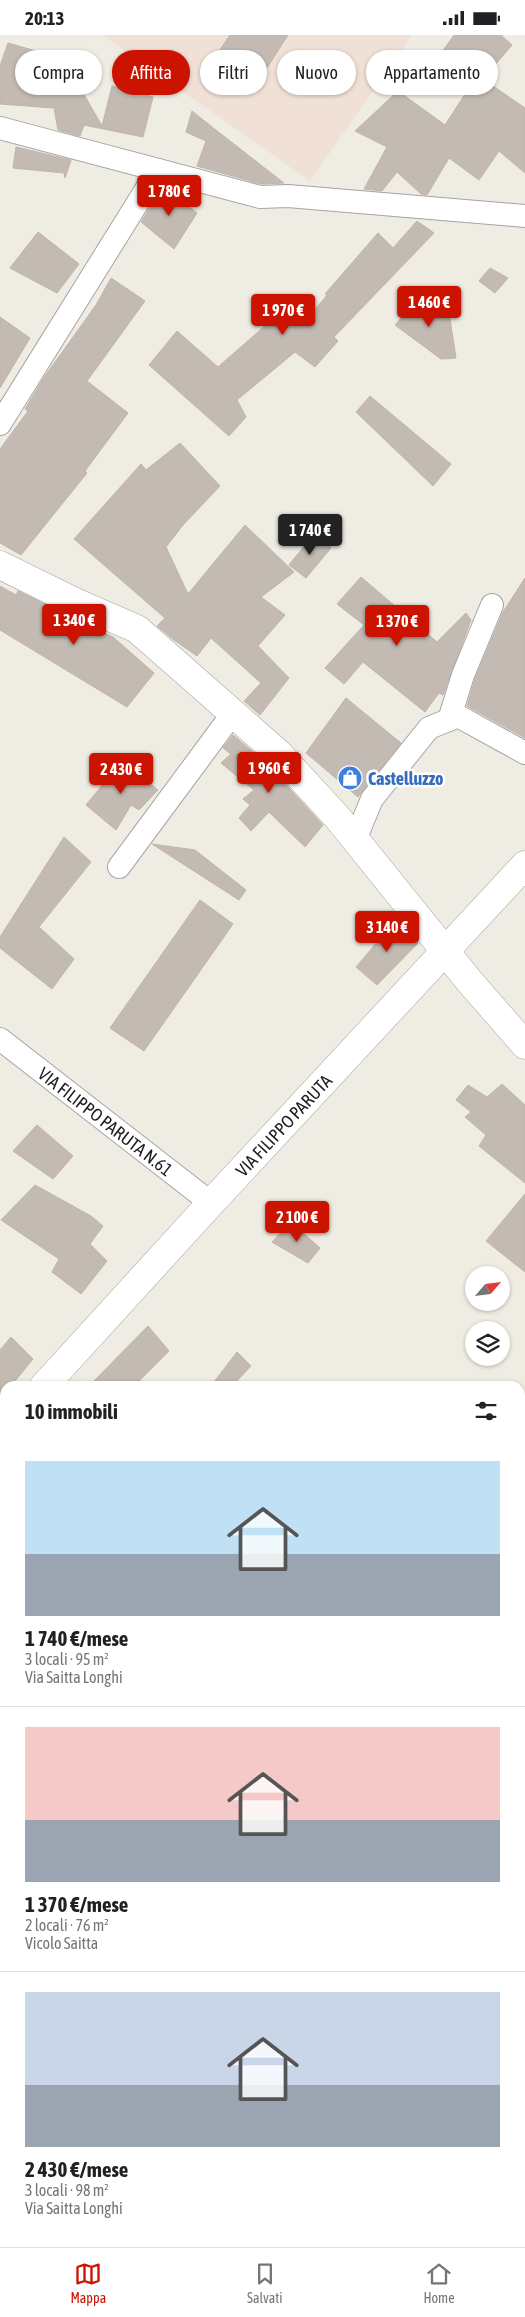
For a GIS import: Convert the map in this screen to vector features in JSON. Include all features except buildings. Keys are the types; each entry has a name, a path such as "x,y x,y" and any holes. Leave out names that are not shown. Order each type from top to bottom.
{"street":[{"path":"0,128 260,197 288,196 525,216"},
{"path":"0,424 158,170"},
{"path":"0,565 75,602 137,629 278,753 337,817 525,1045"},
{"path":"449,720 463,675 492,605"},
{"path":"119,867 233,713"},
{"path":"355,840 372,799 429,727 458,716 525,753"},
{"name":"VIA FILIPPO PARUTA","path":"49,1381 525,865"},
{"name":"VIA FILIPPO PARUTA N.61","path":"0,1039 211,1203"}],"shaded area":[{"path":"102,35 412,35 402,50 366,50 366,95 370,95 310,181 187,95 190,95 190,50 123,50"}],"place":[{"name":"Castelluzzo","path":"350,778"}]}
